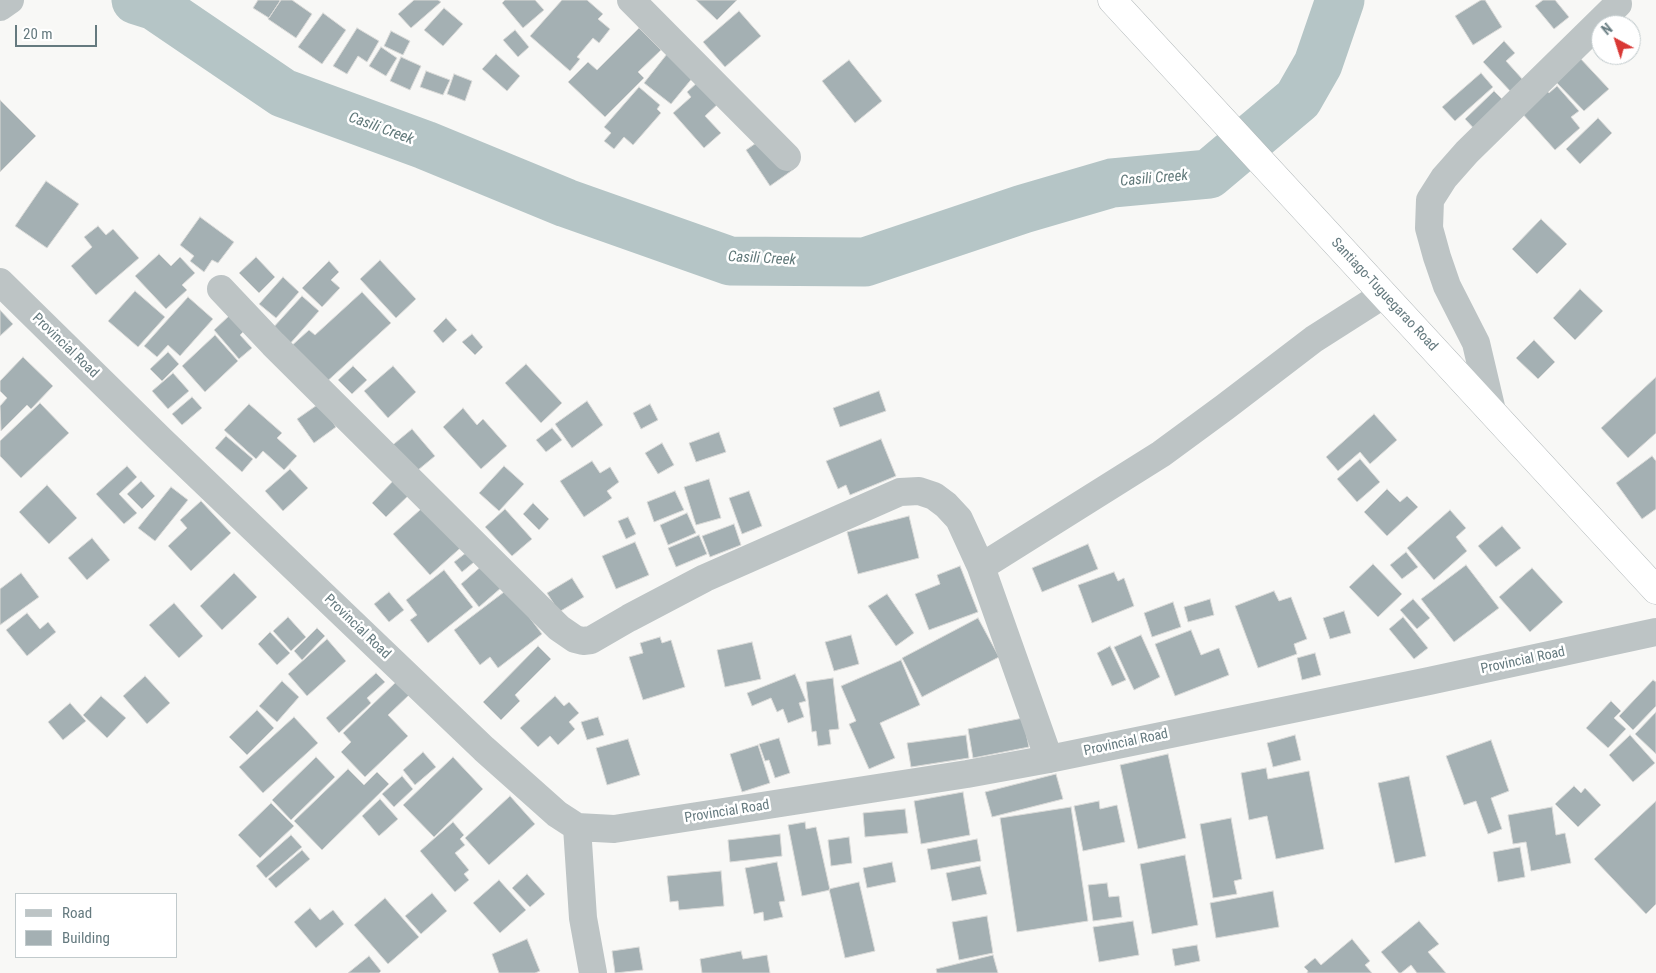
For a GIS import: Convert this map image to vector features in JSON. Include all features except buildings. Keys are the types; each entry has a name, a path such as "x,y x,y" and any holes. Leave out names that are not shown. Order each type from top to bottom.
{"highway":[{"name":"Santiago-Tuguegarao Road","path":"1112,0 1656,590"}],"street":[{"path":"0,7 10,0"},
{"path":"632,0 787,157"},
{"path":"1492,411 1476,343 1447,286 1437,257 1429,228 1430,200 1444,178 1467,152 1618,4"},
{"name":"Provincial Road","path":"0,282 168,447 484,749 557,814 577,828 614,829 967,774 1429,681 1656,632"},
{"path":"221,289 273,344 545,614 575,639 583,641 592,640 705,578 900,492 919,491 934,496 946,505 958,519 981,567 1049,759"},
{"path":"981,567 1161,454 1314,339 1383,295"},
{"path":"577,828 583,918 593,973"}],"waterway":[{"name":"Casili Creek","path":"136,0 155,6 283,93 425,145 566,203 730,261 865,262 1023,209 1112,183 1209,174 1298,99 1318,64 1340,0"}]}
